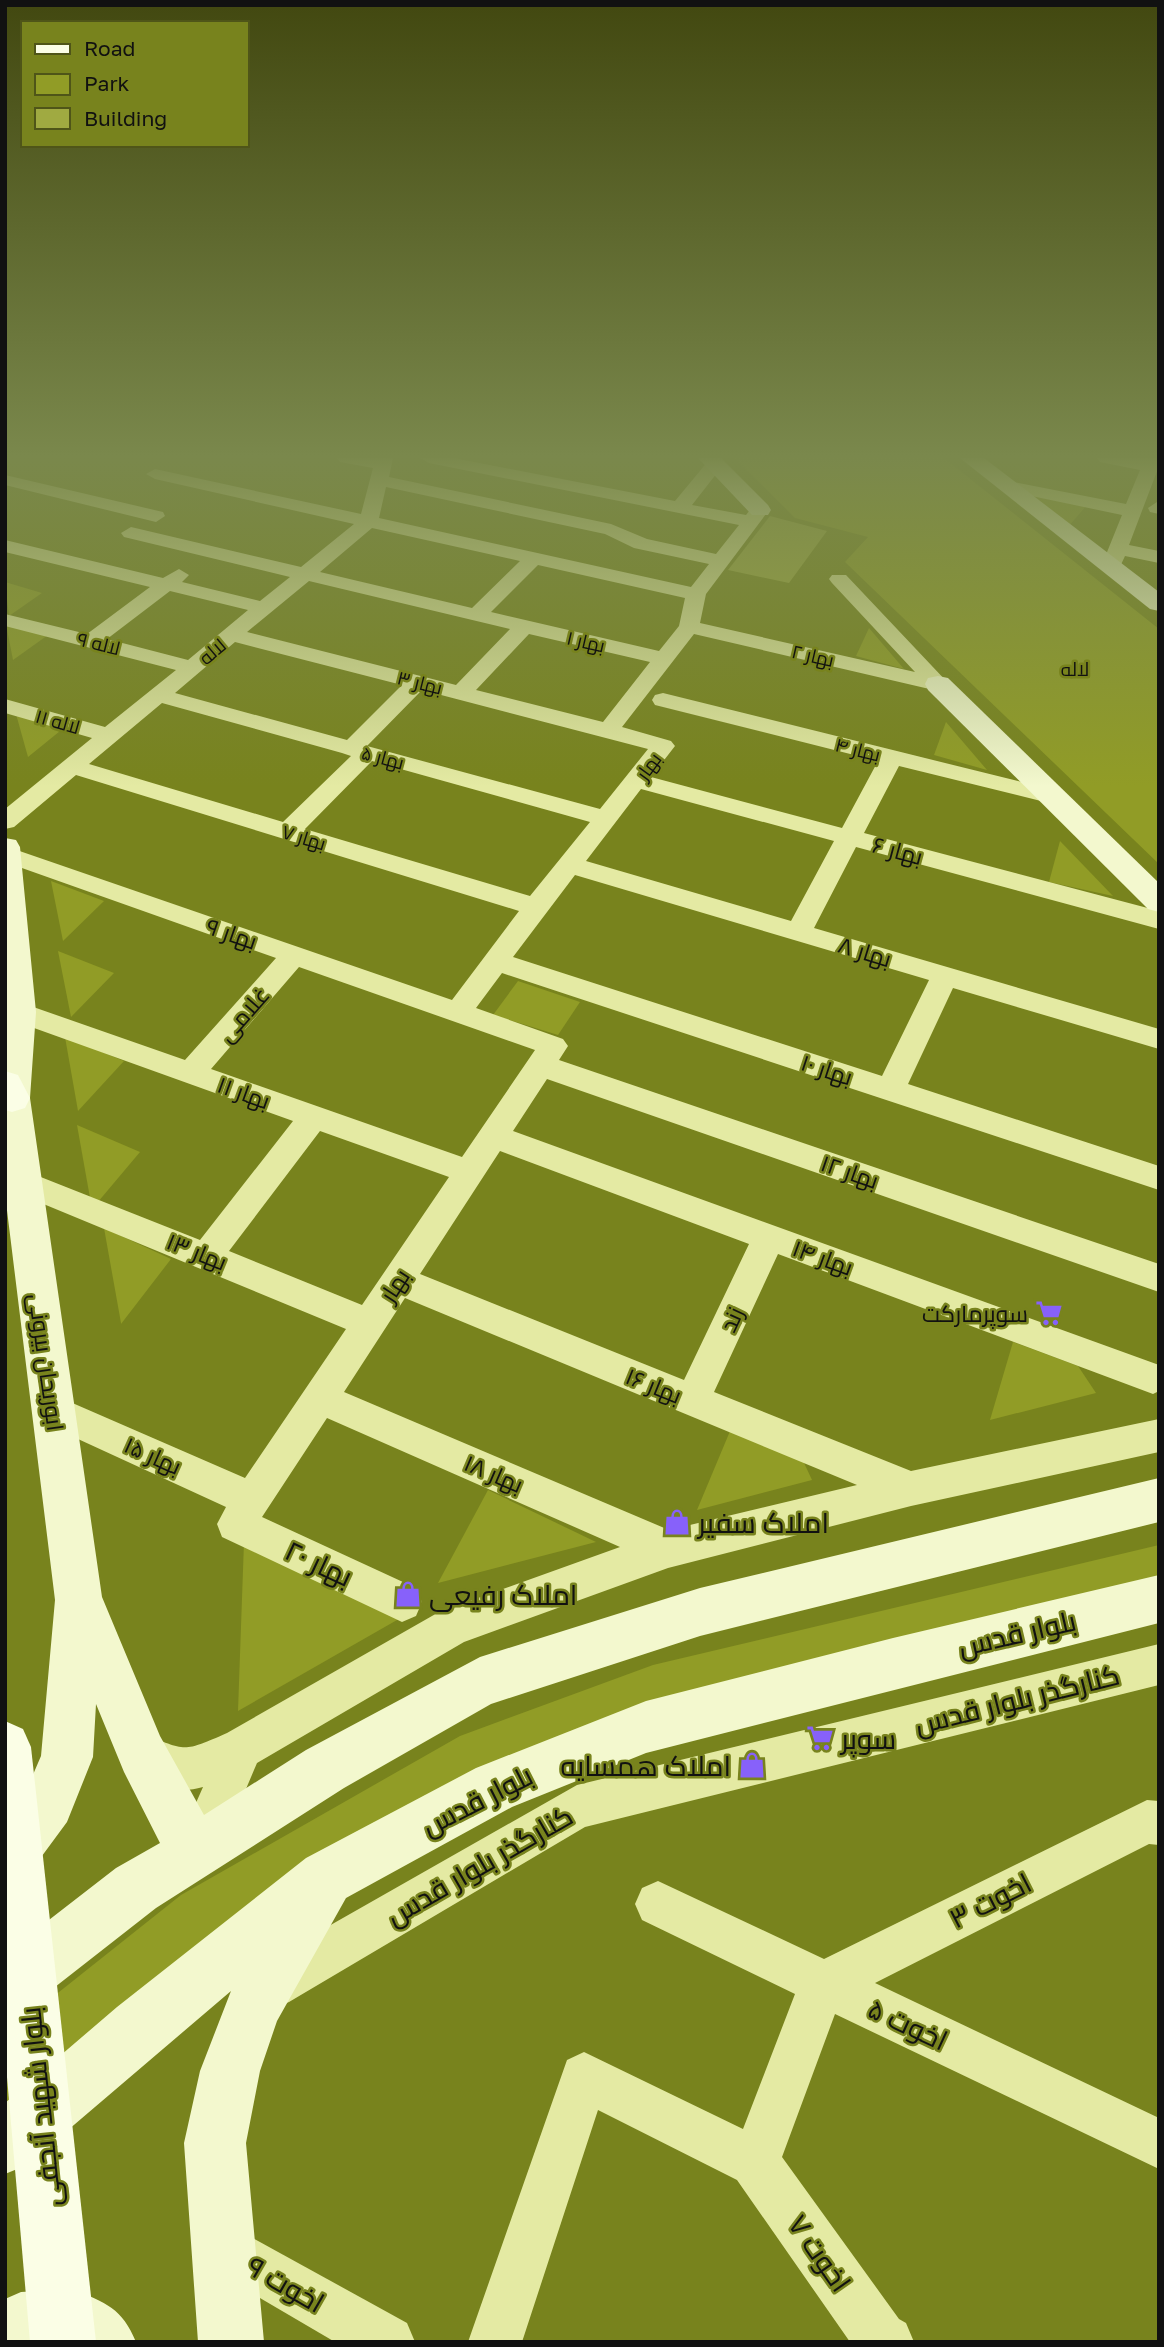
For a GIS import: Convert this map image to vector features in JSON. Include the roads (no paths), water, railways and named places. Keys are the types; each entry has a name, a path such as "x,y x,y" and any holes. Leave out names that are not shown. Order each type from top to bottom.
{"main road":[{"path":"1123,568 1159,604"},
{"path":"938,684 1159,902"},
{"name":"ابوریحان بیرونی","path":"5,847 19,1012 9,1091 78,1597 142,1754 195,1853"},
{"path":"5,1990 136,1888 325,1769 480,1682 700,1612 1159,1500"},
{"path":"5,1851 20,1841 47,1802 67,1757 78,1597"},
{"name":"بلوار قدس","path":"5,2143 159,2010 326,1878 495,1787 646,1727 906,1659 1159,1599"},
{"name":"بلوار شهید آنجفی","path":"5,1747 63,2342"},
{"path":"231,2342 221,2247 215,2143 230,2071 253,2007 326,1878"},
{"path":"5,2333 21,2325 73,2322 103,2342"}],"street":[{"path":"105,568 264,608"},
{"path":"91,641 189,568"},
{"name":"بهار ۱","path":"282,568 663,659"},
{"name":"لاله","path":"5,822 313,568"},
{"path":"477,614 524,568"},
{"path":"577,568 696,594"},
{"path":"608,730 689,627 696,594 716,568"},
{"path":"839,579 938,684"},
{"name":"لاله ۹","path":"5,620 192,667"},
{"path":"461,692 524,626"},
{"name":"بهار ۲","path":"689,627 938,684"},
{"name":"بهار ۳","path":"232,635 608,730"},
{"path":"288,832 417,682"},
{"name":"بهار ۵","path":"158,695 607,819"},
{"name":"بهار ۴","path":"663,700 1053,797"},
{"name":"لاله ۱۱","path":"5,706 110,736"},
{"name":"بهار","path":"458,1012 536,907 663,746 608,730"},
{"path":"799,931 892,757"},
{"name":"بهار ۷","path":"73,766 536,907"},
{"name":"بهار ۶","path":"637,781 1159,920"},
{"name":"بهار ۹","path":"6,854 458,1012"},
{"name":"بهار ۸","path":"571,864 1159,1039"},
{"name":"غلامی","path":"191,1073 295,955"},
{"name":"بهار ۱۰","path":"496,961 1159,1178"},
{"path":"890,1090 945,975"},
{"name":"بهار ۱۱","path":"19,1012 469,1172"},
{"name":"بهار ۱۲","path":"458,1012 547,1055 1159,1278"},
{"name":"بهار","path":"244,1512 547,1055"},
{"path":"207,1255 314,1117"},
{"name":"بهار ۱۴","path":"493,1136 769,1237 1157,1373"},
{"name":"بهار ۱۳","path":"23,1182 370,1322"},
{"name":"زند","path":"693,1400 769,1237"},
{"name":"بهار ۱۶","path":"398,1280 911,1489"},
{"name":"بهار ۱۸","path":"319,1398 668,1549"},
{"name":"بهار ۱۵","path":"54,1411 244,1512"},
{"path":"142,1754 168,1768 184,1770 202,1766 242,1748 453,1626 668,1549 911,1489 1159,1435"},
{"name":"بهار ۲۰","path":"244,1512 402,1602"},
{"name":"کنارگذر بلوار قدس","path":"262,1991 577,1807 1159,1664"},
{"path":"195,1853 242,1748"},
{"name":"اخوت ۳","path":"823,1984 1147,1822 1159,1823"},
{"name":"اخوت ۵","path":"658,1904 1159,2144"},
{"path":"495,2342 584,2077 755,2162 823,1984"},
{"name":"اخوت ۷","path":"755,2162 880,2338 887,2342"},
{"name":"اخوت ۹","path":"221,2247 388,2342"}],"place":[{"name":"سوپرمارکت","path":"1049,1313"},
{"name":"املاک سفیر","path":"677,1522"},
{"name":"املاک رفیعی","path":"408,1594"},
{"name":"سوپر","path":"820,1738"},
{"name":"املاک همسایه","path":"752,1765"}]}
